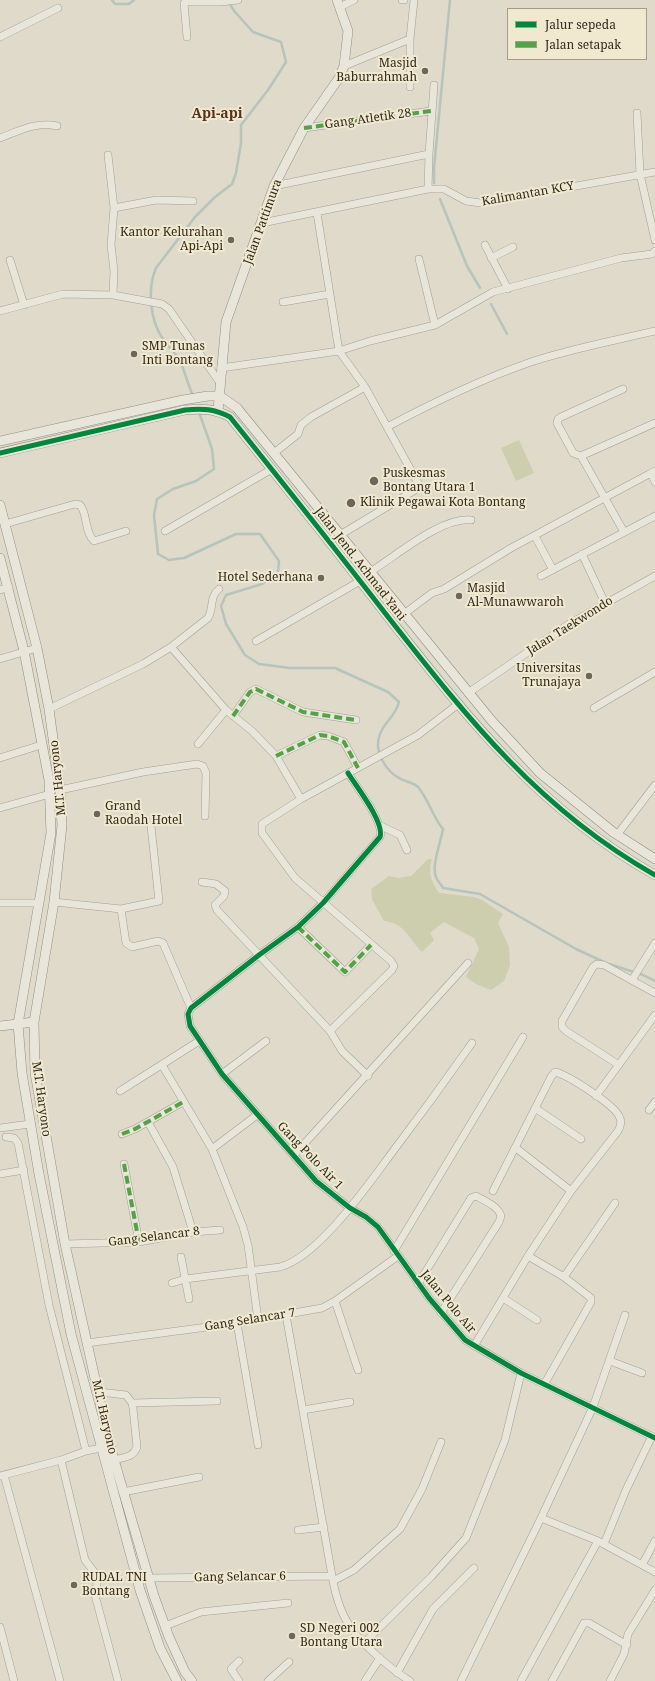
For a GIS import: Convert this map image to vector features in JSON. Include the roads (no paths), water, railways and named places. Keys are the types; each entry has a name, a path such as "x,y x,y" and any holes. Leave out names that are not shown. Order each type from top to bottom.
{"main road":[{"name":"Jalan Pattimura","path":"218,411 220,396 220,368 226,322 274,186 304,128 335,84 344,66 348,31 338,3"},
{"path":"0,441 183,400 208,396 220,396"},
{"name":"Jalan Jend. Achmad Yani","path":"220,396 237,408 468,693 529,763 617,835 655,859"},
{"name":"Jalan Jend. Achmad Yani","path":"0,453 185,410 203,408 218,411 230,417 458,705 520,773 567,816 608,846 655,875"},
{"name":"M.T. Haryono","path":"0,505 50,709 60,790 62,825 54,902 34,1022 35,1072 65,1244 110,1446 148,1578 165,1626 185,1672 192,1681"},
{"path":"320,530 330,523"},
{"path":"336,551 347,544"},
{"name":"M.T. Haryono","path":"0,558 4,589 24,652 49,780 50,794 51,833 18,1024 22,1073 30,1124 71,1334 100,1448 140,1590 160,1648 174,1680"},
{"path":"593,835 601,822"},
{"path":"608,846 617,835"},
{"path":"0,1026 34,1022"}],"street":[{"path":"338,3 354,0"},
{"path":"410,87 410,39 414,0"},
{"path":"187,37 184,3 236,1"},
{"path":"0,37 58,8"},
{"path":"344,66 410,39"},
{"path":"428,189 428,154 434,85"},
{"name":"Gang Atletik 28","path":"304,128 431,111"},
{"path":"637,113 640,174 653,224 655,240"},
{"path":"0,138 37,124 46,123 58,126"},
{"path":"274,186 428,154"},
{"path":"108,155 114,208 111,245 114,271 113,295"},
{"name":"Kalimantan KCY","path":"262,223 428,189 444,189 466,201 481,203 655,172"},
{"path":"114,208 140,201 193,201"},
{"path":"316,213 339,351 364,387 418,483 418,488 340,535"},
{"path":"485,245 508,289"},
{"path":"491,258 513,247"},
{"path":"220,368 339,351 370,341 435,325 493,292 620,258 652,254 655,250"},
{"path":"419,259 435,325"},
{"path":"10,260 24,305"},
{"path":"0,311 63,294 113,295 162,304 169,309 220,383"},
{"path":"283,302 330,294"},
{"path":"387,428 420,410 528,363 565,352 655,331"},
{"path":"274,453 298,434 301,425 311,417 364,387"},
{"path":"622,389 558,419 557,426 570,448 577,456 581,456 655,423"},
{"path":"581,456 624,532"},
{"path":"165,531 272,469"},
{"path":"404,614 432,593 441,591 511,548 653,472 655,482"},
{"path":"5,524 75,504 80,505 83,508 90,535 94,541 126,531"},
{"path":"541,576 655,516"},
{"path":"370,572 437,528 462,519 471,520"},
{"path":"535,536 553,570"},
{"path":"582,554 605,603"},
{"name":"Jalan Taekwondo","path":"468,693 557,633 605,603 655,576"},
{"path":"256,641 360,581"},
{"path":"50,709 124,675 171,647 208,618 210,614 212,596 219,588"},
{"path":"171,647 226,710 276,756 301,799"},
{"path":"0,659 36,648"},
{"path":"594,708 655,672"},
{"path":"234,716 250,692 256,689 303,712 356,720"},
{"path":"330,1031 394,968 391,962 295,878 262,833 261,828 266,820 301,799 418,735 458,705"},
{"path":"198,744 226,710"},
{"path":"276,756 316,736 324,735 344,742 358,768"},
{"path":"0,758 41,745"},
{"path":"60,790 143,772 197,764 203,766 206,773 205,816"},
{"path":"121,909 126,943 132,947 158,941 163,943 191,1008 259,955 298,928 323,903 380,837 382,832 378,819 348,773"},
{"path":"617,835 655,785"},
{"path":"0,808 50,794"},
{"path":"54,902 121,909 159,901 150,826"},
{"path":"381,826 400,835 407,850"},
{"path":"202,882 216,884 224,891 225,894 215,905 215,908 330,1031 342,1052 368,1076"},
{"path":"0,903 39,903"},
{"path":"298,928 345,972 371,945"},
{"path":"634,978 655,943"},
{"path":"295,1154 368,1076 468,963"},
{"path":"617,1067 566,1031 562,1027 562,1021 593,967 597,964 634,978 655,993"},
{"name":"Gang Polo Air 1","path":"191,1008 188,1014 188,1019 199,1041 222,1074 257,1115 295,1154 316,1181 350,1208"},
{"path":"596,1096 655,1015"},
{"path":"396,1253 523,1037"},
{"path":"120,1091 199,1041"},
{"path":"222,1074 266,1041"},
{"path":"172,1283 185,1279 280,1267 294,1262 321,1239 350,1208 472,1043"},
{"path":"162,1065 212,1149 243,1227 252,1270 258,1320"},
{"path":"474,1346 528,1256 571,1191 618,1131 621,1124 619,1116 613,1108 596,1096 562,1074 555,1072 493,1191"},
{"path":"122,1134 148,1122 183,1102"},
{"path":"649,1110 655,1102"},
{"path":"535,1108 581,1139"},
{"path":"212,1149 257,1115"},
{"path":"148,1122 173,1167 193,1232"},
{"path":"0,1128 30,1124"},
{"path":"6,1138 14,1138 18,1143 49,1305 86,1451"},
{"path":"516,1148 571,1191"},
{"path":"124,1164 139,1242"},
{"path":"0,1174 24,1170"},
{"path":"418,1284 471,1198 476,1196 499,1211 501,1216 499,1222 441,1313"},
{"path":"564,1278 616,1203"},
{"name":"Jalan Polo Air","path":"350,1208 374,1222 418,1284 460,1336 474,1346 521,1373 545,1383 653,1437"},
{"name":"Gang Selancar 8","path":"65,1244 139,1242 193,1232 220,1230"},
{"name":"Gang Selancar 7","path":"87,1343 258,1320 322,1308 335,1301 396,1253"},
{"path":"528,1256 564,1278 591,1298 591,1302 545,1383"},
{"path":"181,1257 189,1299"},
{"path":"503,1298 537,1320"},
{"path":"335,1301 358,1370"},
{"path":"286,1315 333,1579 340,1605 347,1621 365,1642 397,1673 410,1681"},
{"path":"461,1681 541,1518 593,1407 625,1315"},
{"path":"237,1323 258,1445"},
{"path":"610,1361 642,1373"},
{"path":"365,1642 431,1577 466,1538 505,1440 521,1373"},
{"path":"99,1392 126,1395 132,1402 137,1447 132,1456 114,1460"},
{"path":"132,1402 217,1401"},
{"path":"303,1410 350,1402"},
{"path":"521,1681 601,1543 653,1437"},
{"path":"333,1579 354,1570 400,1529 422,1489 441,1442"},
{"path":"60,1681 2,1476 61,1460 86,1451 110,1446"},
{"path":"61,1460 85,1560 95,1573 97,1584 95,1595 118,1681"},
{"path":"123,1492 199,1477"},
{"path":"541,1518 601,1543 655,1572"},
{"path":"298,1530 324,1527"},
{"path":"642,1565 655,1541"},
{"path":"397,1673 433,1609 474,1568"},
{"name":"Gang Selancar 6","path":"148,1578 333,1579"},
{"path":"610,1681 627,1645 628,1634 655,1590"},
{"path":"165,1626 201,1612 288,1603"},
{"path":"552,1681 584,1623 589,1623 627,1645"},
{"path":"0,1627 14,1681"},
{"path":"365,1681 380,1658"},
{"path":"239,1661 231,1669 239,1681"},
{"path":"268,1681 289,1662"},
{"path":"174,1680 185,1672"}],"waterway":[{"path":"112,0 115,4 129,4 134,0"},
{"path":"434,183 434,168 450,0"},
{"path":"193,396 180,361 163,339 155,323 151,305 151,285 153,276 156,268 195,217 215,197 232,184 236,173 241,143 241,125 268,90 286,62 281,42 253,32 229,3"},
{"path":"440,199 467,266 480,288"},
{"path":"491,304 507,334"},
{"path":"199,412 212,449 214,469 196,481 173,489 157,499 154,515 158,554 169,560 184,558 236,534 260,534 279,561 278,572 262,584 226,595 221,606 226,624 245,655 259,664 290,668 335,668 388,692 399,702 395,712 380,734 378,747 382,760 390,771 401,779 418,787 443,829 435,867 435,873 443,888 480,894 576,949 604,962"},
{"path":"609,964 643,975 655,981"}],"place":[{"name":"Masjid Baburrahmah","path":"425,71"},
{"name":"Kantor Kelurahan Api-Api","path":"231,240"},
{"name":"SMP Tunas Inti Bontang","path":"134,354"},
{"name":"Puskesmas Bontang Utara 1","path":"374,481"},
{"name":"Klinik Pegawai Kota Bontang","path":"351,503"},
{"name":"Hotel Sederhana","path":"321,578"},
{"name":"Masjid Al-Munawwaroh","path":"459,596"},
{"name":"Universitas Trunajaya","path":"589,676"},
{"name":"Grand Raodah Hotel","path":"97,814"},
{"name":"RUDAL TNI Bontang","path":"74,1585"},
{"name":"SD Negeri 002 Bontang Utara","path":"292,1636"}],"district":[{"name":"Api-api","path":"217,114"}]}
